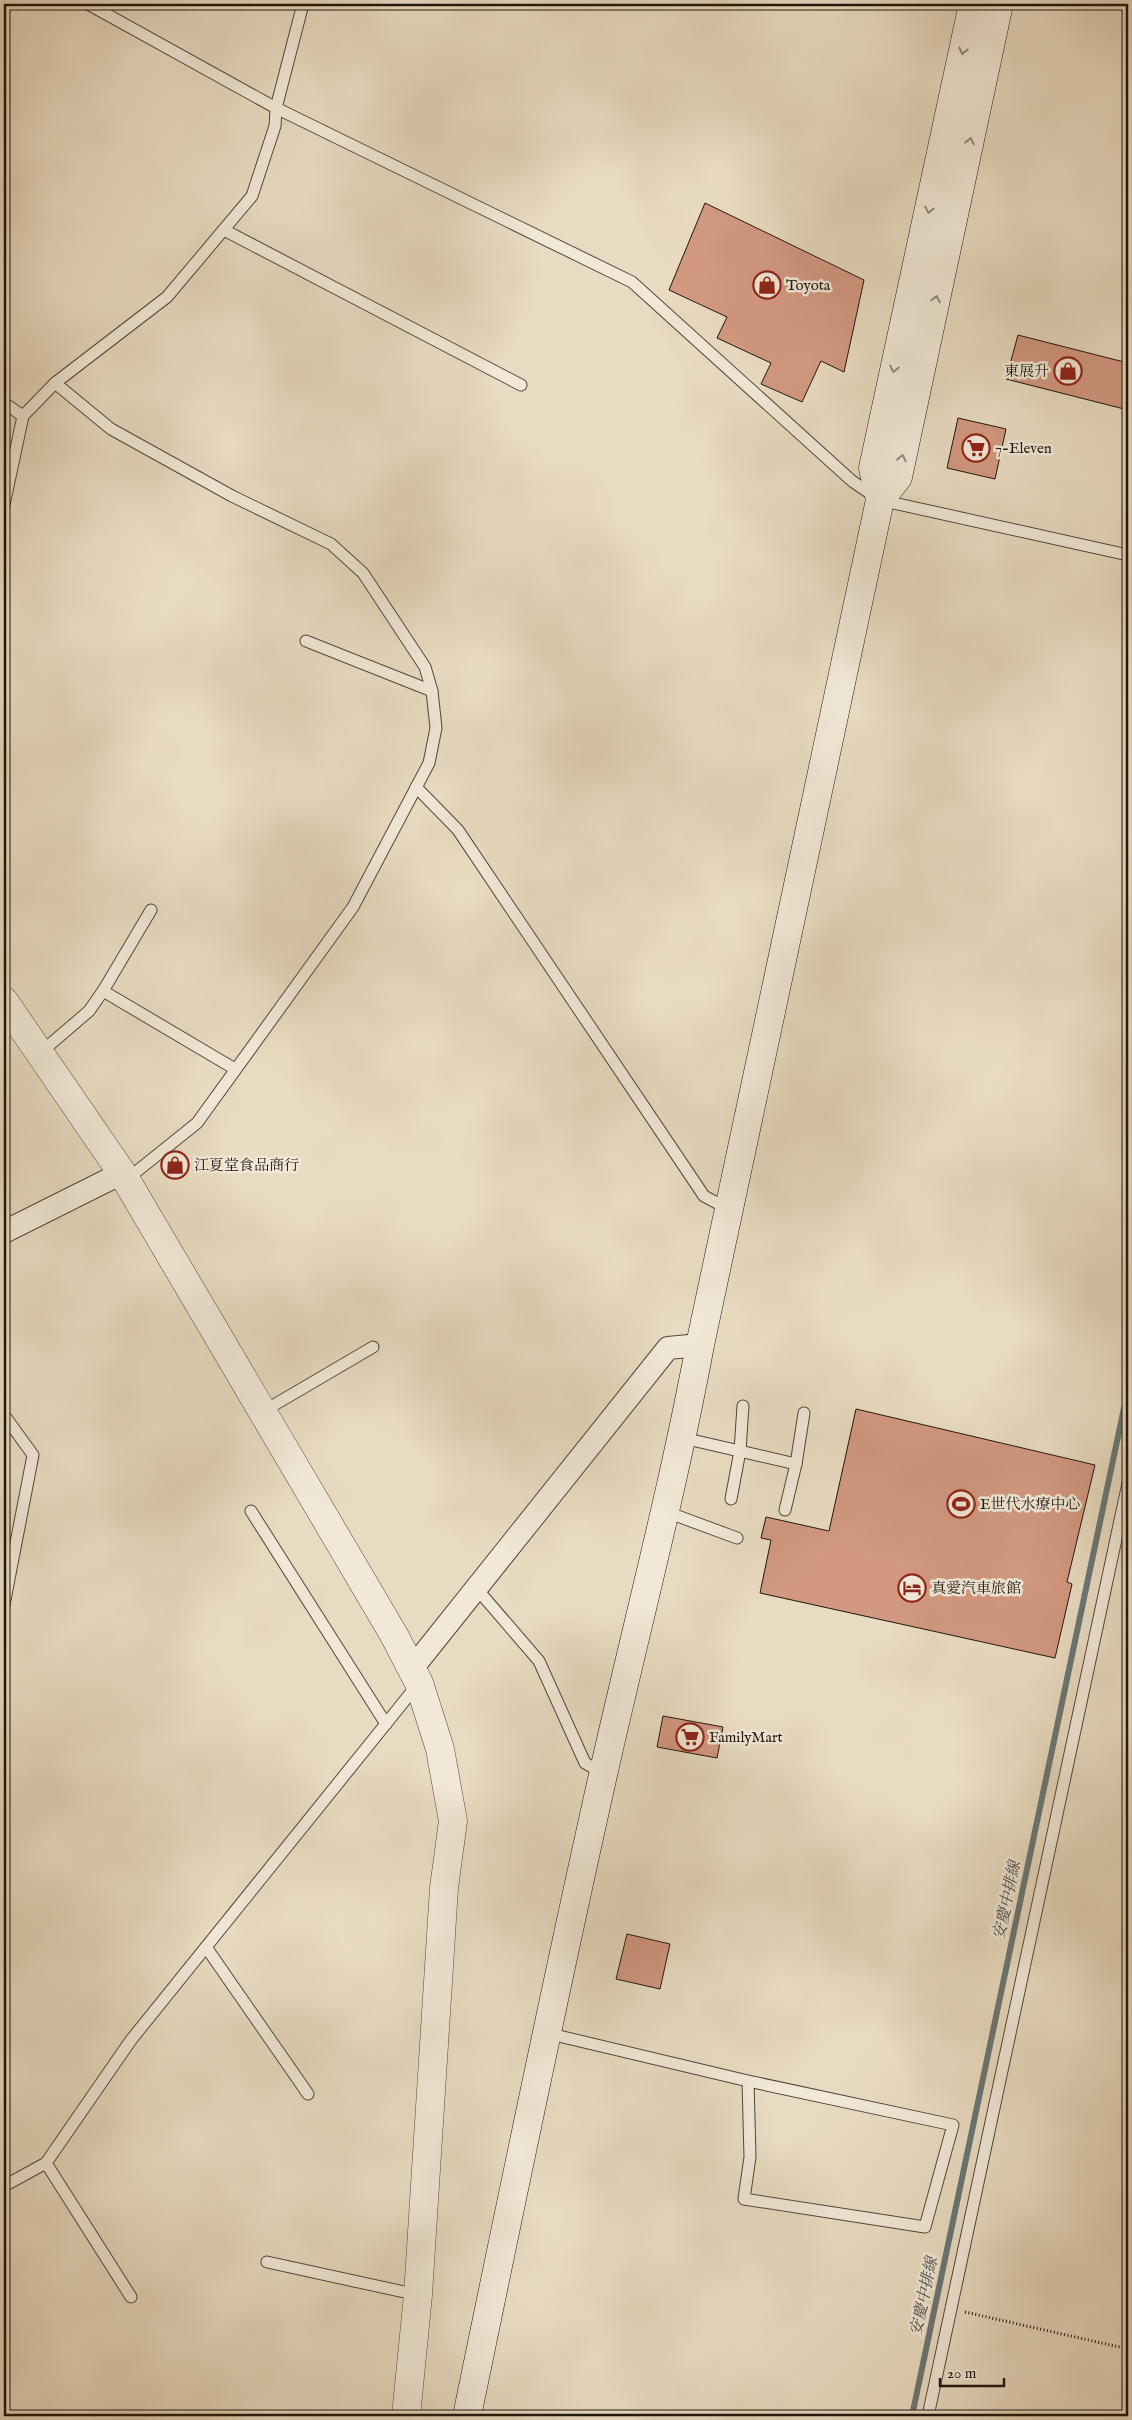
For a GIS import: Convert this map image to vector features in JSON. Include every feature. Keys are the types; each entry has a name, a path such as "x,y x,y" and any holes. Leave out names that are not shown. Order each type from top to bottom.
{"main road":[{"path":"467,2416 546,2033 603,1773 664,1511 683,1438 700,1345 880,500 873,468 973,4"},
{"path":"880,500 898,477 999,4"},
{"path":"4,1001 124,1176 394,1635 415,1677 440,1749 453,1821 444,1888 418,2295 406,2416"}],"street":[{"path":"4,1232 124,1176"},
{"path":"415,1677 477,1589 668,1348 700,1345"}],"lane":[{"path":"88,4 276,108 632,282 852,481 880,500 1128,555"},
{"path":"4,505 23,416 55,383 168,297 252,196 275,126 276,108 304,4"},
{"path":"224,230 521,385"},
{"path":"55,383 111,429 232,496 331,544 363,573 409,640 425,667 432,691 436,728 429,763 353,907 197,1123 124,1176"},
{"path":"4,403 23,416"},
{"path":"306,641 432,691"},
{"path":"416,787 458,830 704,1196 730,1210"},
{"path":"40,1053 89,1011 151,910"},
{"path":"103,991 235,1069"},
{"path":"262,1412 373,1347"},
{"path":"732,1499 740,1451 743,1406"},
{"path":"785,1510 796,1464 804,1413"},
{"path":"4,1415 33,1455 4,1605"},
{"path":"683,1438 796,1464"},
{"path":"928,2416 1128,1483"},
{"path":"251,1511 386,1724"},
{"path":"664,1511 737,1538"},
{"path":"477,1589 538,1662 585,1763 603,1773"},
{"path":"4,2186 46,2163 131,2040 386,1724 415,1677"},
{"path":"206,1947 308,2094"},
{"path":"546,2033 748,2081 953,2125 925,2227 744,2199 750,2157 748,2081"},
{"path":"46,2163 131,2297"},
{"path":"267,2262 418,2295"}],"path":[{"path":"950,2309 1128,2348"}],"building":[{"name":"Toyota","path":"705,203 864,280 844,372 821,361 802,402 761,384 771,363 717,338 727,317 669,290"},
{"name":"東展升","path":"1018,335 1128,363 1128,410 1006,379"},
{"name":"7-Eleven","path":"958,418 1006,429 995,479 947,468"},
{"path":"856,1409 1095,1465 1067,1582 1072,1584 1055,1658 760,1593 771,1540 761,1538 766,1517 829,1531"},
{"name":"FamilyMart","path":"663,1716 723,1727 717,1758 657,1747"},
{"path":"627,1934 670,1944 660,1989 616,1979"}],"waterway":[{"name":"安慶中排線","path":"912,2416 1128,1389"}],"place":[{"name":"Toyota","path":"767,285"},
{"name":"東展升","path":"1068,371"},
{"name":"7-Eleven","path":"976,448"},
{"name":"江夏堂食品商行","path":"175,1165"},
{"name":"E世代水療中心","path":"961,1504"},
{"name":"真愛汽車旅館","path":"912,1588"},
{"name":"FamilyMart","path":"690,1737"}]}
